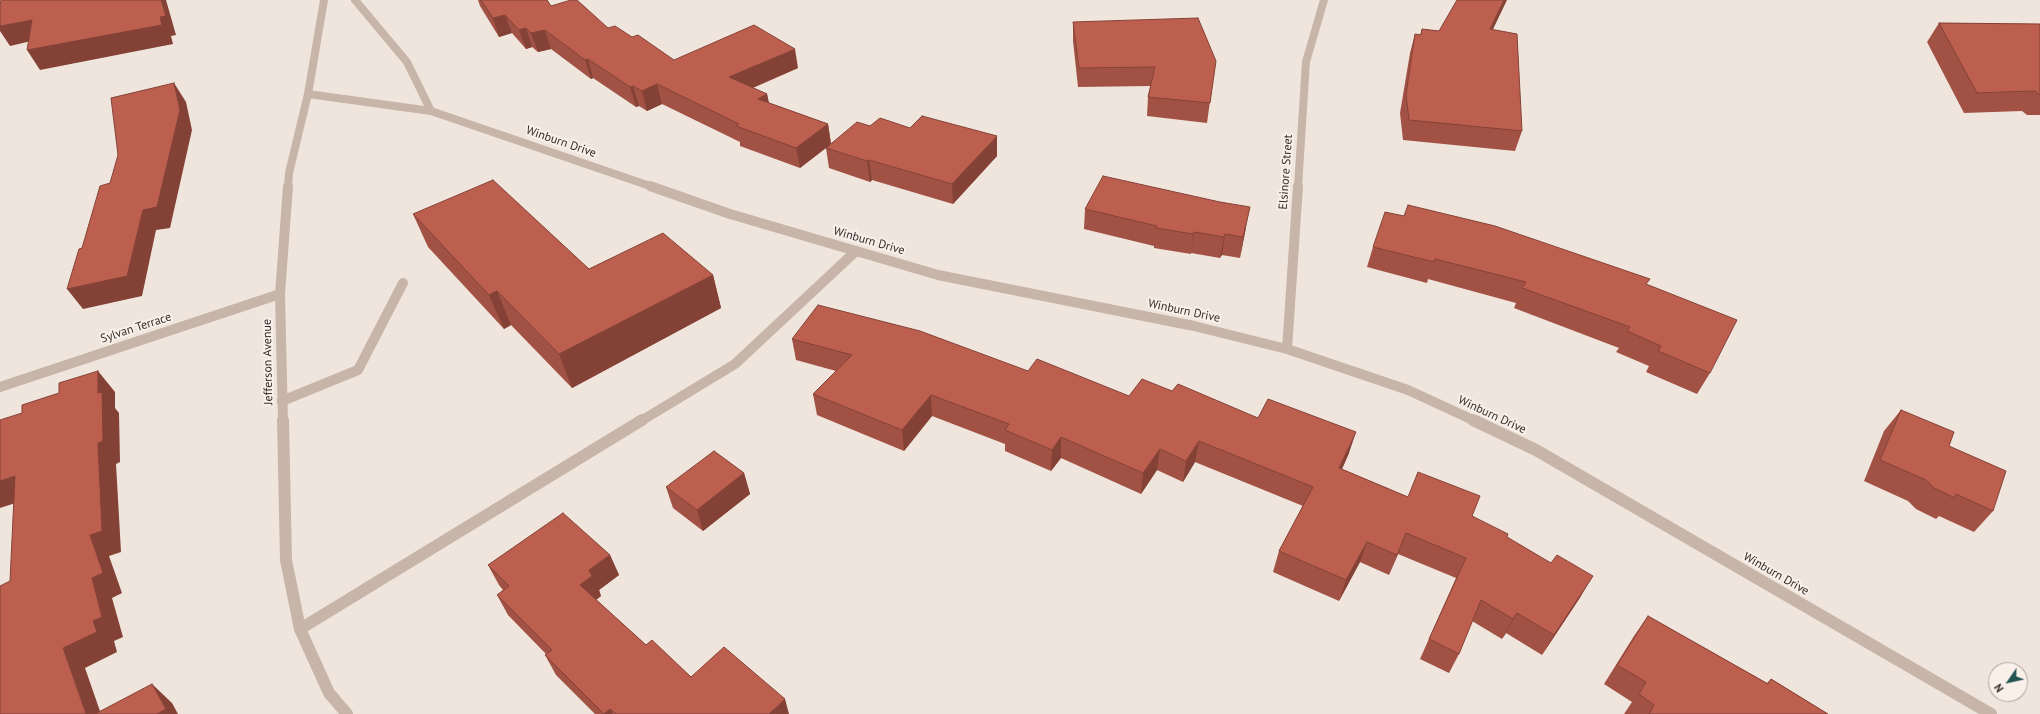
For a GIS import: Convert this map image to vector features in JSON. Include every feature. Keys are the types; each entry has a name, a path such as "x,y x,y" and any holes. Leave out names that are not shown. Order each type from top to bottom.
{"street":[{"name":"Jefferson Avenue","path":"324,0 308,94 290,172 280,294 286,560 300,629 329,694 347,714"},
{"path":"355,0 407,62 430,111"},
{"name":"Elsinore Street","path":"1286,349 1306,62 1324,0"},
{"name":"Winburn Drive","path":"308,94 430,111 730,214 938,275 1194,326 1286,349 1408,390 1536,450 1992,714"},
{"path":"300,629 735,364 856,251"},
{"path":"282,401 358,370 403,283"},
{"name":"Sylvan Terrace","path":"0,387 280,294"}],"building":[{"path":"1,0 161,0 166,16 160,17 162,25 27,50 32,20 0,26"},
{"path":"481,0 547,0 551,6 571,0 577,0 608,28 615,26 632,37 638,35 674,60 754,25 795,49 729,77 767,94 758,99 828,124 796,148 736,126 739,124 657,84 642,91 633,86 630,87 588,59 585,60 545,30 531,33 526,28 519,30 505,15 493,18"},
{"path":"1457,0 1504,0 1490,29 1517,34 1522,131 1409,120 1406,94 1415,34 1421,35 1422,29 1439,31"},
{"path":"1198,18 1216,61 1210,103 1148,97 1155,67 1079,68 1073,22"},
{"path":"1939,23 2040,24 2040,95 2035,91 1977,93"},
{"path":"174,83 180,110 157,207 143,210 127,276 67,289 79,249 82,248 100,186 110,183 118,155 111,98"},
{"path":"922,116 997,136 952,184 869,160 867,161 826,148 857,122 870,126 880,118 910,128"},
{"path":"1103,176 1220,202 1250,207 1243,237 1225,234 1224,237 1194,232 1193,234 1156,228 1157,226 1085,209"},
{"path":"493,180 589,269 663,233 713,275 559,354 497,291 489,295 413,214"},
{"path":"1408,205 1495,226 1650,279 1646,284 1737,320 1710,373 1658,351 1661,346 1627,331 1630,327 1522,288 1526,282 1435,259 1434,262 1373,247 1385,212 1404,216"},
{"path":"818,305 920,331 1028,371 1037,359 1129,396 1142,379 1172,391 1178,384 1258,418 1268,399 1356,432 1339,468 1408,497 1418,472 1480,496 1472,516 1508,534 1507,537 1551,563 1557,555 1593,576 1554,635 1517,613 1513,619 1481,600 1459,654 1429,639 1466,558 1406,533 1397,555 1367,542 1346,580 1279,551 1313,487 1199,441 1186,461 1160,449 1143,473 1061,437 1052,450 1005,430 1009,424 931,395 902,430 813,394 852,355 792,339"},
{"path":"98,371 98,393 102,392 103,441 98,443 102,531 90,535 103,573 92,578 102,617 93,621 97,632 63,648 86,714 0,714 0,586 10,581 15,476 0,481 0,420 22,413 22,405 59,393 59,383"},
{"path":"1901,410 1954,432 1949,446 2006,471 1993,511 1956,494 1955,498 1934,488 1926,480 1880,460"},
{"path":"714,451 744,473 697,510 666,487"},
{"path":"563,513 610,555 589,570 592,576 580,585 646,645 652,640 691,677 724,647 785,699 769,714 616,714 610,709 604,714 545,655 552,650 497,595 509,586 488,565"},
{"path":"1648,616 1768,684 1771,679 1828,714 1649,714 1654,705 1639,694 1646,682 1617,665"},
{"path":"152,684 166,709 157,714 95,714"}]}
